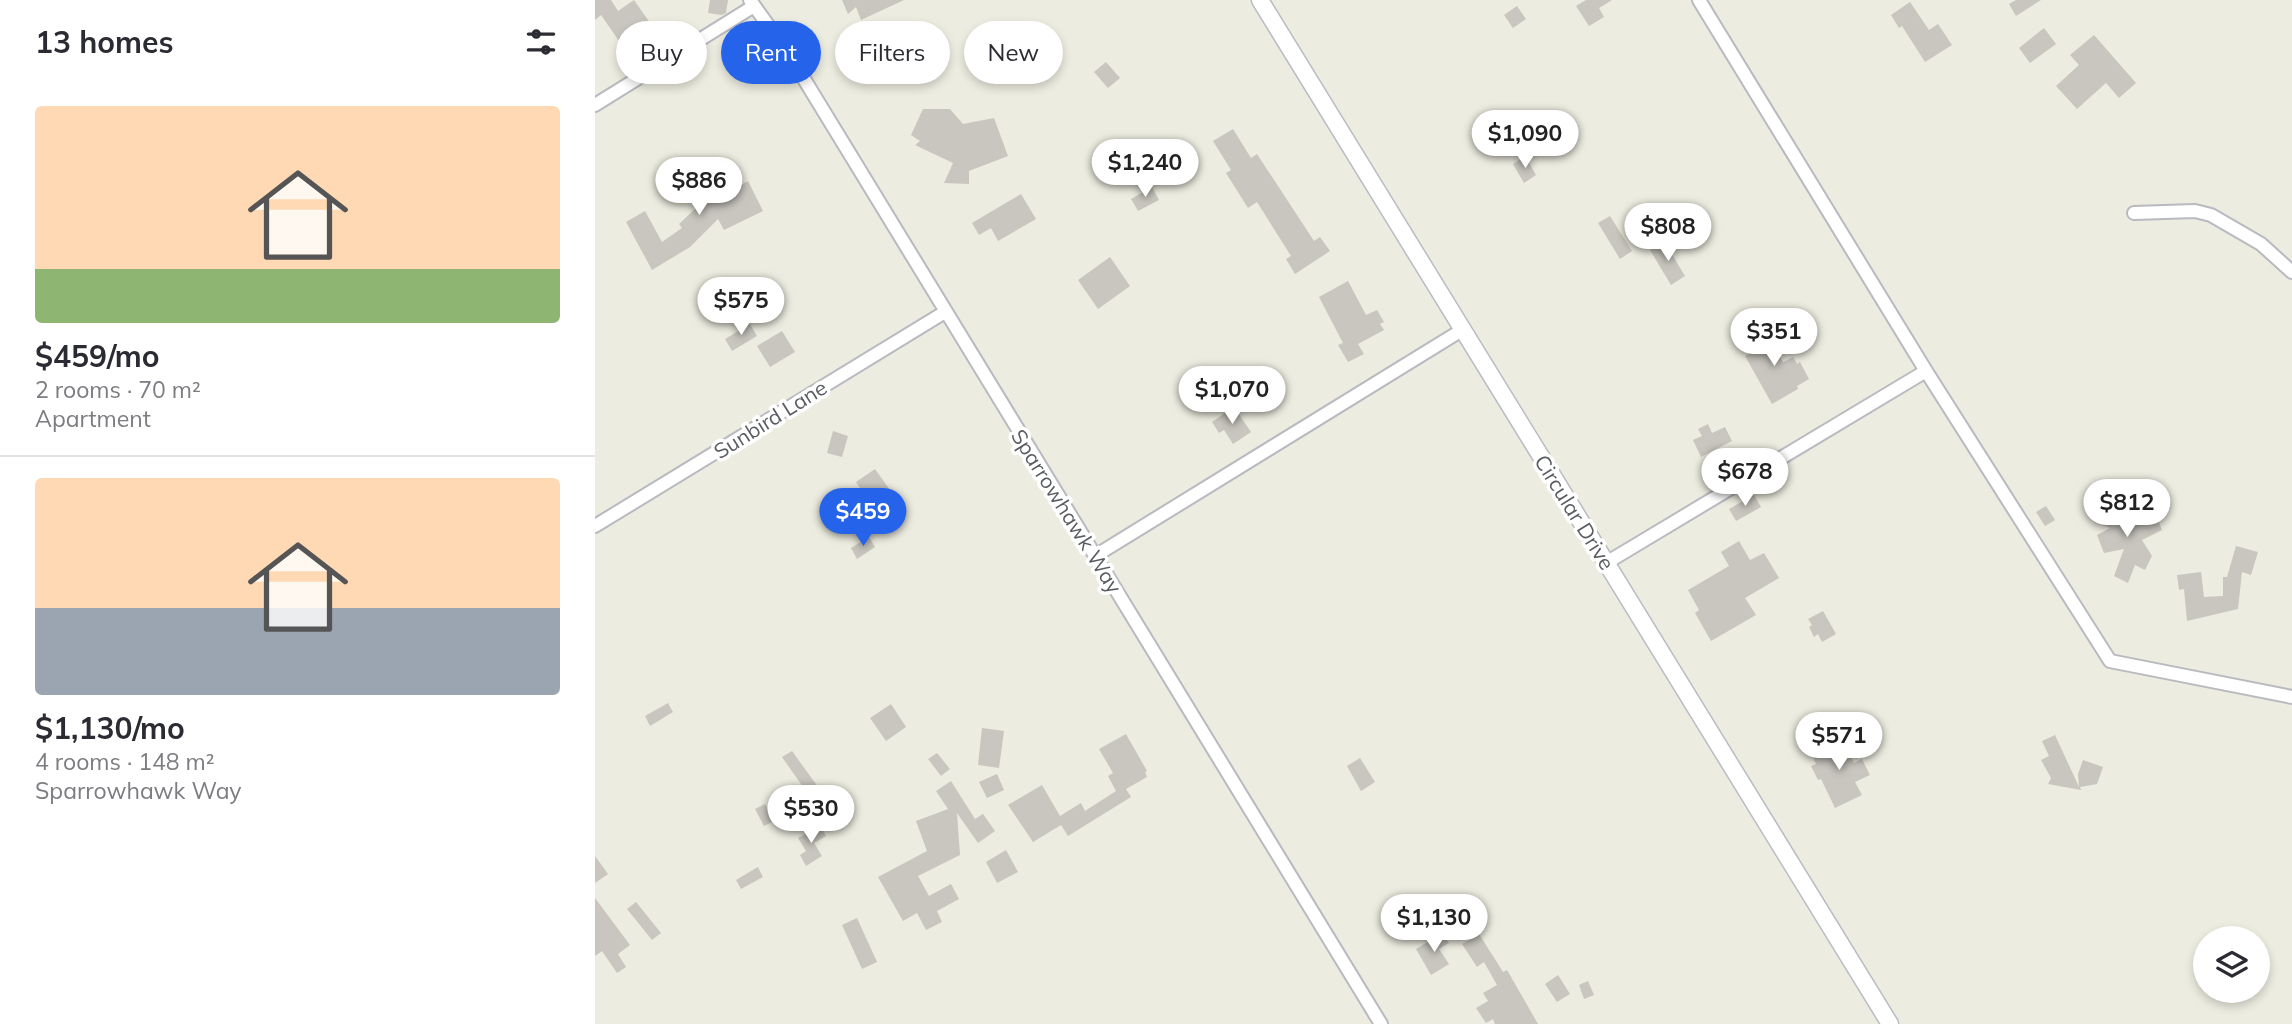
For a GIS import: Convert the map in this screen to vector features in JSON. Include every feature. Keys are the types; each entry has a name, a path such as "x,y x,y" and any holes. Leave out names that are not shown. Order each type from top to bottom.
{"street":[{"name":"Circular Drive","path":"1259,0 1890,1024"},
{"path":"1699,0 1926,372 2110,661 2292,698"},
{"path":"595,105 752,3"},
{"name":"Sparrowhawk Way","path":"752,3 790,57 1381,1024"},
{"path":"2134,213 2195,211 2210,215 2261,244 2292,272"},
{"name":"Sunbird Lane","path":"595,526 945,312"},
{"path":"1095,556 1462,330"},
{"path":"1606,563 1926,372"}],"building":[{"path":"595,0 611,0 618,11 634,0 649,21 616,21 616,37 601,15 595,20"},
{"path":"710,0 728,0 726,13 708,13"},
{"path":"842,0 904,0 861,20 856,7 848,14"},
{"path":"1586,0 1612,0 1599,8 1604,17 1589,26 1576,6"},
{"path":"2016,0 2041,0 2016,16 2009,4"},
{"path":"1910,2 1929,30 1938,24 1952,45 1925,62 1902,26 1899,28 1891,15"},
{"path":"1517,6 1526,19 1513,28 1504,15"},
{"path":"2044,28 2056,44 2030,63 2019,48"},
{"path":"2094,35 2136,83 2119,98 2106,83 2077,109 2056,86 2079,65 2070,55"},
{"path":"1106,62 1120,78 1108,88 1094,72"},
{"path":"923,109 950,109 963,124 994,118 1008,156 969,171 969,184 944,183 953,163 915,145 920,141 911,135"},
{"path":"1233,129 1251,158 1257,154 1314,241 1320,237 1330,251 1295,274 1286,259 1291,256 1257,202 1248,208 1226,173 1231,170 1213,141"},
{"path":"1525,156 1536,175 1524,183 1513,164"},
{"path":"732,163 736,188 748,181 763,211 724,230 718,219 690,247 652,270 626,222 645,211 662,242 682,228 679,224 709,196 704,167"},
{"path":"1152,187 1159,200 1138,211 1131,199"},
{"path":"1021,194 1036,219 998,241 991,228 979,235 972,223"},
{"path":"1610,216 1632,251 1620,259 1598,223"},
{"path":"1664,241 1685,276 1671,285 1650,250"},
{"path":"1110,257 1130,286 1098,309 1078,280"},
{"path":"1348,281 1366,315 1377,310 1384,322 1380,324 1384,330 1358,344 1364,354 1348,362 1338,345 1343,343 1319,297"},
{"path":"750,324 757,336 732,351 725,339"},
{"path":"1764,329 1783,362 1793,357 1797,364 1800,362 1809,379 1797,386 1798,389 1772,404 1745,356 1752,352 1745,339"},
{"path":"782,331 795,352 770,367 757,346"},
{"path":"1234,407 1251,432 1233,444 1224,430 1219,433 1212,422"},
{"path":"1708,424 1712,433 1725,427 1732,441 1701,457 1693,440 1702,436 1698,429"},
{"path":"833,431 848,436 842,457 827,453"},
{"path":"875,469 890,490 870,503 856,482"},
{"path":"1754,495 1761,507 1736,521 1729,509"},
{"path":"2100,505 2125,512 2129,523 2155,512 2162,530 2142,540 2152,556 2145,570 2135,565 2128,583 2114,576 2124,549 2104,553 2097,535 2110,528 2094,522"},
{"path":"2046,506 2055,520 2045,526 2036,512"},
{"path":"869,537 875,547 857,559 851,548"},
{"path":"1739,541 1750,560 1764,553 1779,578 1745,598 1756,615 1711,641 1695,613 1699,610 1688,590 1729,566 1721,552"},
{"path":"2236,546 2258,552 2251,575 2242,572 2238,609 2187,621 2184,589 2179,590 2177,575 2201,572 2204,597 2223,596 2223,577 2227,577"},
{"path":"1823,611 1836,634 1822,642 1818,634 1814,637 1808,619"},
{"path":"668,703 673,712 650,726 645,716"},
{"path":"891,704 906,727 886,741 870,718"},
{"path":"982,728 1004,731 999,768 978,765"},
{"path":"1126,734 1147,771 1147,777 1126,789 1131,797 1068,836 1061,825 1033,842 1008,805 1042,785 1060,816 1081,803 1085,811 1116,791 1108,776 1113,773 1099,749"},
{"path":"2055,735 2079,787 2078,774 2083,760 2103,767 2097,784 2080,787 2081,790 2048,784 2051,778 2041,760 2049,756 2042,741"},
{"path":"1842,738 1854,763 1862,759 1870,775 1855,782 1862,795 1835,808 1821,779 1818,780 1811,766 1816,764 1811,753"},
{"path":"792,751 818,787 808,794 782,757"},
{"path":"937,753 950,769 941,776 928,759"},
{"path":"1360,758 1375,782 1361,791 1347,766"},
{"path":"997,774 1004,790 987,798 979,782"},
{"path":"951,781 975,819 983,814 995,831 978,843 957,813 960,855 918,876 929,896 951,884 959,899 937,911 942,922 926,930 917,913 903,921 878,877 927,851 916,821 948,809 936,791"},
{"path":"765,804 774,821 764,826 755,809"},
{"path":"821,826 826,836 814,843 822,856 806,866 800,855 806,851 798,838"},
{"path":"1006,850 1018,872 997,883 986,862"},
{"path":"595,856 608,874 595,883"},
{"path":"758,867 763,877 741,889 736,880"},
{"path":"595,898 630,945 618,954 626,967 617,973 602,951 595,956"},
{"path":"636,902 661,933 652,940 627,909"},
{"path":"857,918 877,962 862,969 842,925"},
{"path":"1443,933 1449,943 1439,949 1449,964 1431,975 1416,949"},
{"path":"1479,934 1503,972 1507,970 1538,1024 1495,1024 1493,1019 1486,1023 1476,1008 1488,1001 1483,993 1497,985 1484,962 1477,967 1462,944"},
{"path":"1558,975 1570,994 1557,1002 1545,984"},
{"path":"1588,981 1594,995 1584,999 1579,985"}]}
